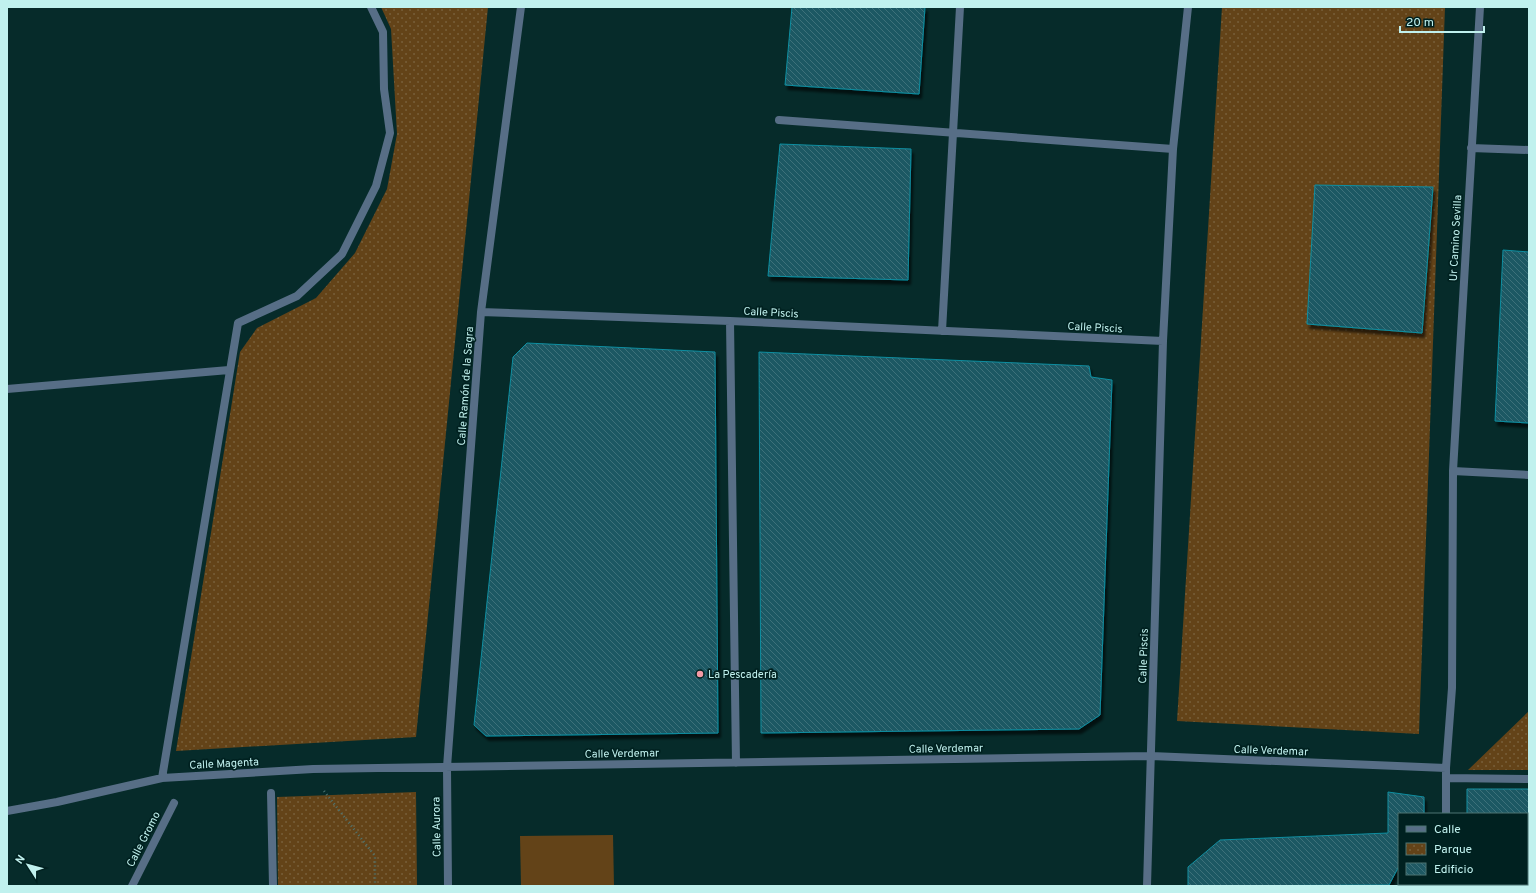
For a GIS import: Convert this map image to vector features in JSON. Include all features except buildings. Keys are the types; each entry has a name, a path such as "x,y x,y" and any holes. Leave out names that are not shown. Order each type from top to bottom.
{"street":[{"path":"162,778 238,323 297,296 342,254 376,186 390,133 384,89 383,32 371,7"},
{"name":"Calle Ramón de la Sagra","path":"446,767 481,312 521,7"},
{"path":"942,331 960,7"},
{"path":"1163,342 1173,149 1188,7"},
{"name":"Ur Camino Sevilla","path":"1446,813 1446,768 1452,688 1453,470 1480,7"},
{"path":"779,120 1173,149"},
{"path":"1472,148 1529,150"},
{"name":"Calle Piscis","path":"481,312 730,321 1163,342 1147,886"},
{"path":"730,321 736,762"},
{"path":"7,389 229,370"},
{"path":"1453,470 1529,475"},
{"name":"Calle Verdemar","path":"446,767 1151,756 1446,768"},
{"name":"Calle Magenta","path":"7,811 57,802 162,778 313,769 446,767"},
{"name":"Calle Aurora","path":"446,767 448,886"},
{"path":"1446,778 1529,779"},
{"path":"271,793 273,886"},
{"name":"Calle Gromo","path":"132,886 174,803"}],"path":[{"path":"324,791 375,856 375,886"}],"green space":[{"path":"381,7 488,7 416,737 176,751 240,352 257,328 316,298 355,253 387,189 397,134 391,29"},
{"path":"1222,7 1445,7 1419,734 1177,721"},
{"path":"1529,711 1529,770 1468,770"},
{"path":"416,792 417,886 278,886 277,797"},
{"path":"613,835 614,886 521,886 520,836"}],"place":[{"name":"La Pescadería","path":"700,674"}]}
